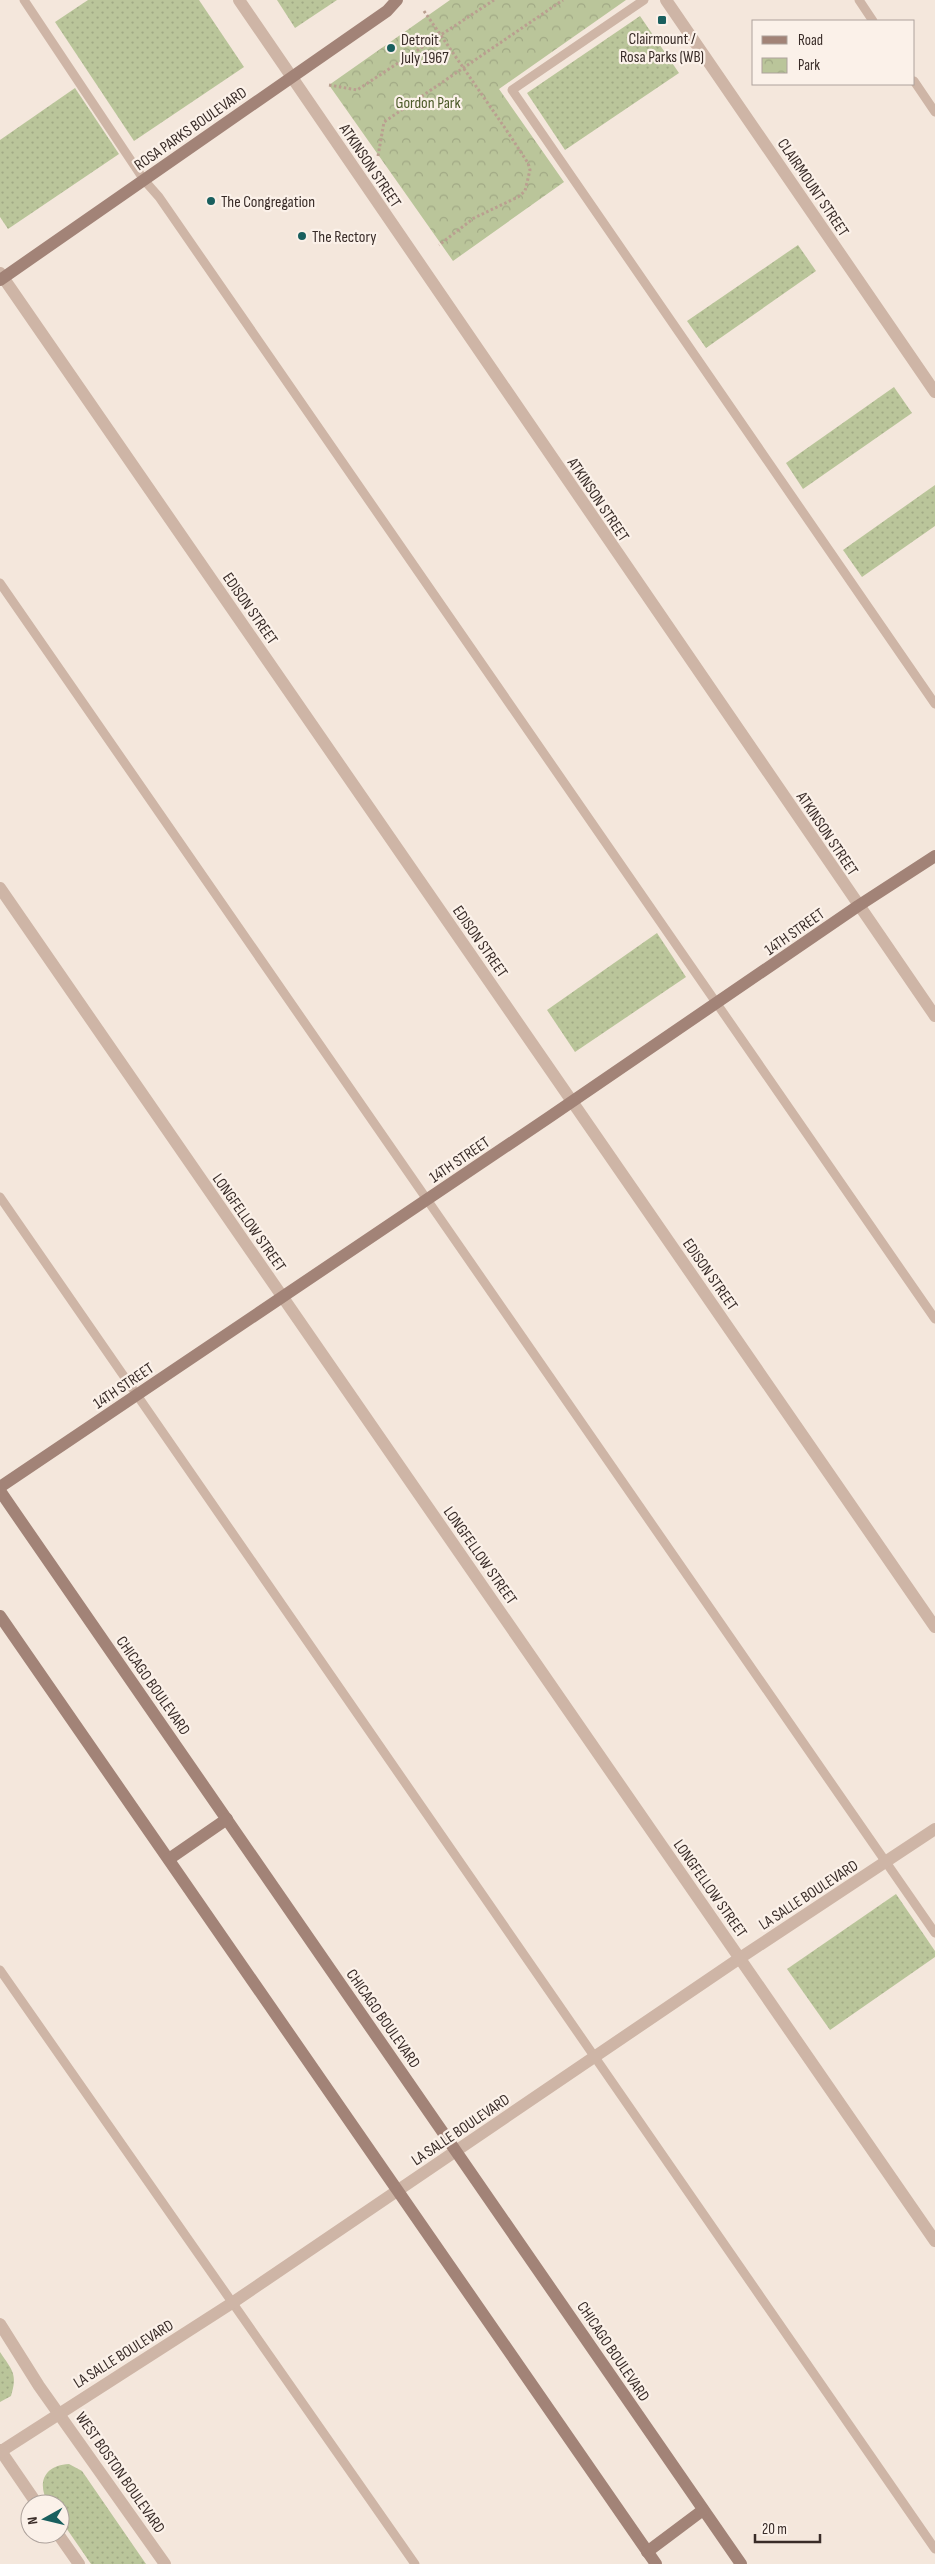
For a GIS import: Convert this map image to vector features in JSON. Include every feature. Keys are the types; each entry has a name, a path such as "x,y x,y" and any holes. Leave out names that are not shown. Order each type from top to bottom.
{"street":[{"name":"ATKINSON STREET","path":"239,0 935,1016"},
{"name":"ROSA PARKS BOULEVARD","path":"1,277 386,11 397,0"},
{"name":"CLAIRMOUNT STREET","path":"666,0 935,392"},
{"name":"EDISON STREET","path":"1,277 935,1627"},
{"name":"14TH STREET","path":"0,1487 572,1102 858,906 935,856"},
{"name":"LONGFELLOW STREET","path":"0,888 935,2241"},
{"name":"CHICAGO BOULEVARD","path":"0,1491 457,2151 740,2564"},
{"path":"0,1616 656,2564"},
{"path":"168,1859 226,1819"},
{"name":"LA SALLE BOULEVARD","path":"0,2451 232,2303 396,2190 596,2058 740,1958 935,1829"},
{"name":"WEST BOSTON BOULEVARD","path":"0,2324 165,2564"},
{"path":"0,2451 30,2494"},
{"path":"647,2552 703,2510"},
{"path":"65,2544 79,2564"}],"lane":[{"path":"24,0 144,180 165,205 935,1320"},
{"path":"644,0 512,90 935,704"},
{"path":"859,0 872,20"},
{"path":"915,82 935,112"},
{"path":"0,583 935,1933"},
{"path":"0,1197 935,2549"},
{"path":"0,1970 415,2564"}],"path":[{"path":"329,85 357,90 494,0"},
{"path":"378,156 384,122 563,0"},
{"path":"424,11 462,69 505,128 528,163 530,170 525,191 518,197 474,218 439,245"}],"green space":[{"path":"88,0 199,0 244,67 134,141 55,22"},
{"path":"277,0 337,0 295,28"},
{"name":"Gordon Park","path":"450,0 626,0 499,89 564,182 453,261 329,85"},
{"path":"640,16 679,73 565,150 527,93"},
{"path":"75,88 119,154 8,229 0,217 0,140"},
{"path":"798,245 816,271 706,348 687,321"},
{"path":"894,387 912,413 803,489 786,463"},
{"path":"935,485 935,526 862,577 843,550"},
{"path":"657,933 686,977 575,1052 547,1010"},
{"path":"896,1894 935,1951 935,1957 830,2030 787,1969"},
{"path":"0,2352 13,2372 14,2382 11,2396 0,2402"},
{"path":"69,2464 82,2471 146,2564 91,2564 70,2534 70,2494 44,2494 43,2483 45,2477 48,2472 60,2465"}],"place":[{"name":"Clairmount / Rosa Parks (WB)","path":"662,20"},
{"name":"Detroit July 1967","path":"391,48"},
{"name":"The Congregation","path":"211,201"},
{"name":"The Rectory","path":"302,236"}]}
